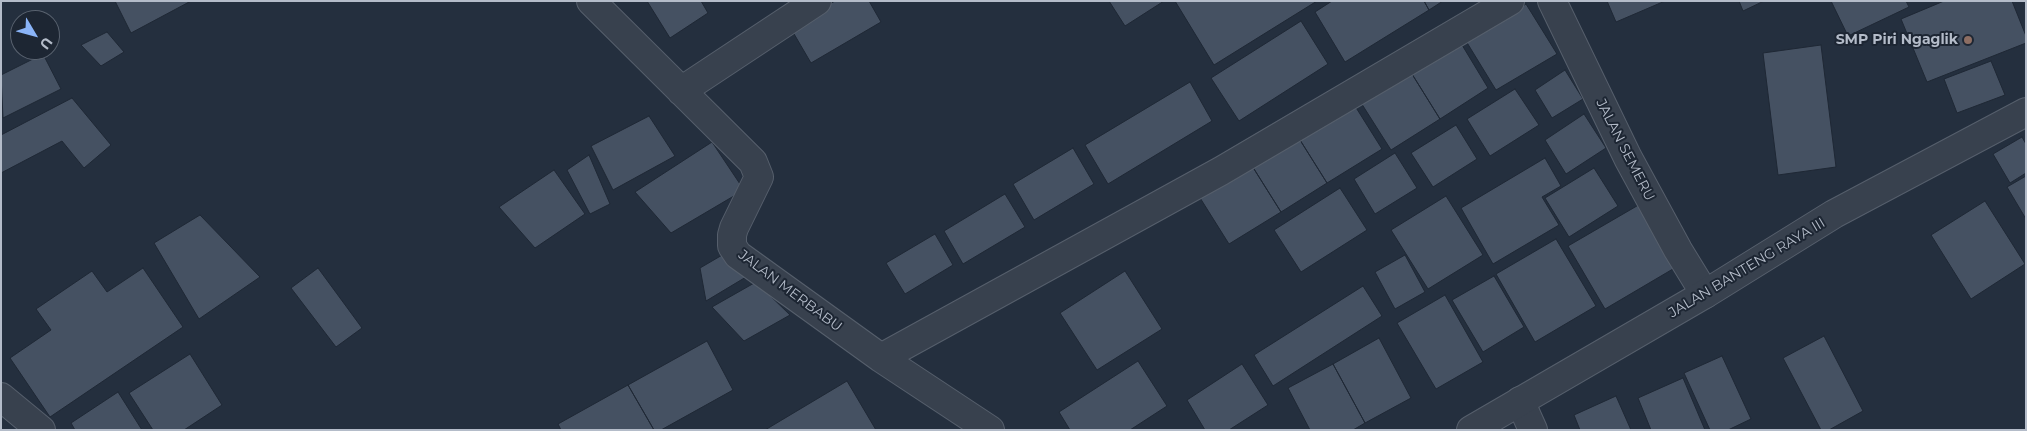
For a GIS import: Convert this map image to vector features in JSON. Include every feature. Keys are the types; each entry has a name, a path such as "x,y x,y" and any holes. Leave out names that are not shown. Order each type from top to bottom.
{"street":[{"name":"JALAN MERBABU","path":"591,1 754,162 759,177 734,228 732,246 738,255 880,358 990,430"},
{"path":"681,91 817,1"},
{"path":"880,358 1221,171 1510,1"},
{"name":"JALAN SEMERU","path":"1552,1 1628,158 1678,250 1705,294"},
{"name":"JALAN BANTENG RAYA III","path":"1471,430 1705,294 1834,214 2026,112"},
{"path":"1,396 41,430"},
{"path":"1520,401 1533,430"}],"building":[{"path":"115,1 191,1 131,33"},
{"path":"647,1 701,1 708,13 670,38"},
{"path":"835,1 869,1 881,22 811,63 790,27"},
{"path":"1109,1 1164,1 1125,26"},
{"path":"1175,1 1317,1 1214,65"},
{"path":"1332,1 1424,1 1429,10 1345,62 1315,12"},
{"path":"1424,1 1443,1 1429,10"},
{"path":"1607,1 1665,1 1616,22"},
{"path":"1739,1 1764,1 1743,11"},
{"path":"1831,1 1906,1 1909,7 1848,36"},
{"name":"SMP Piri Ngaglik","path":"1944,1 2012,1 2026,36 2026,43 1927,82 1901,19"},
{"path":"1526,4 1557,54 1496,90 1466,41"},
{"path":"1301,21 1328,64 1239,121 1211,78"},
{"path":"107,32 124,52 101,66 81,45"},
{"path":"1456,35 1488,88 1440,119 1407,66"},
{"path":"1821,45 1836,167 1778,175 1763,53"},
{"path":"31,60 46,60 61,89 3,118 1,75"},
{"path":"1991,61 2005,95 1957,113 1944,79"},
{"path":"1407,66 1440,119 1391,150 1358,98"},
{"path":"1565,70 1583,99 1552,118 1535,90"},
{"path":"1190,82 1212,121 1108,184 1085,145"},
{"path":"1515,89 1539,125 1490,156 1467,119"},
{"path":"72,98 111,145 84,168 62,141 1,173 1,135"},
{"path":"1350,98 1382,149 1327,183 1295,132"},
{"path":"1584,114 1606,148 1566,174 1545,140"},
{"path":"649,116 675,156 613,190 591,146"},
{"path":"1456,125 1477,159 1433,187 1411,153"},
{"path":"1295,132 1327,183 1281,212 1249,161"},
{"path":"2022,137 2026,144 2026,173 2010,183 1993,154"},
{"path":"712,142 744,190 671,233 635,192"},
{"path":"1073,148 1094,184 1034,220 1013,184"},
{"path":"1395,153 1417,188 1375,214 1354,179"},
{"path":"589,155 610,204 590,214 567,170"},
{"path":"1545,158 1561,186 1542,197 1559,225 1493,264 1461,208"},
{"path":"1249,161 1281,212 1229,244 1197,193"},
{"path":"1594,168 1618,206 1569,237 1545,198"},
{"path":"554,170 585,214 535,248 499,207"},
{"path":"2026,176 2026,219 2007,187"},
{"path":"1340,188 1367,230 1301,272 1274,230"},
{"path":"1005,194 1025,227 963,264 944,231"},
{"path":"1446,196 1483,255 1428,289 1391,230"},
{"path":"1985,201 2025,264 1971,299 1931,235"},
{"path":"1642,203 1678,266 1605,309 1568,246"},
{"path":"200,215 260,277 199,319 154,243"},
{"path":"935,234 953,265 905,294 886,263"},
{"path":"1556,239 1596,306 1535,342 1496,274"},
{"path":"724,254 746,277 706,301 700,268"},
{"path":"1405,255 1425,292 1395,309 1375,272"},
{"path":"143,268 183,327 50,417 10,358 51,330 36,309 92,271 107,292"},
{"path":"318,268 362,328 336,347 291,288"},
{"path":"1125,271 1162,329 1097,370 1060,313"},
{"path":"1494,276 1524,327 1483,352 1452,300"},
{"path":"756,282 790,315 744,341 712,307"},
{"path":"1363,286 1382,316 1273,386 1254,355"},
{"path":"1445,295 1483,362 1436,389 1397,323"},
{"path":"1824,336 1863,411 1829,430 1821,430 1783,358"},
{"path":"1379,338 1411,398 1365,423 1333,364"},
{"path":"707,341 733,390 661,430 654,430 628,385"},
{"path":"190,354 222,405 184,430 153,430 129,393"},
{"path":"1722,356 1751,419 1728,430 1710,430 1684,373"},
{"path":"1138,361 1167,406 1130,430 1070,430 1059,412"},
{"path":"1242,364 1268,405 1229,430 1205,430 1187,400"},
{"path":"1333,364 1365,423 1353,430 1310,430 1288,388"},
{"path":"1683,378 1705,430 1651,430 1638,398"},
{"path":"847,381 876,430 765,430"},
{"path":"628,385 654,430 561,430 558,424"},
{"path":"118,392 142,430 75,430 71,423"},
{"path":"1616,396 1631,430 1580,430 1574,415"}],"place":[{"name":"SMP Piri Ngaglik","path":"1968,40"}]}
